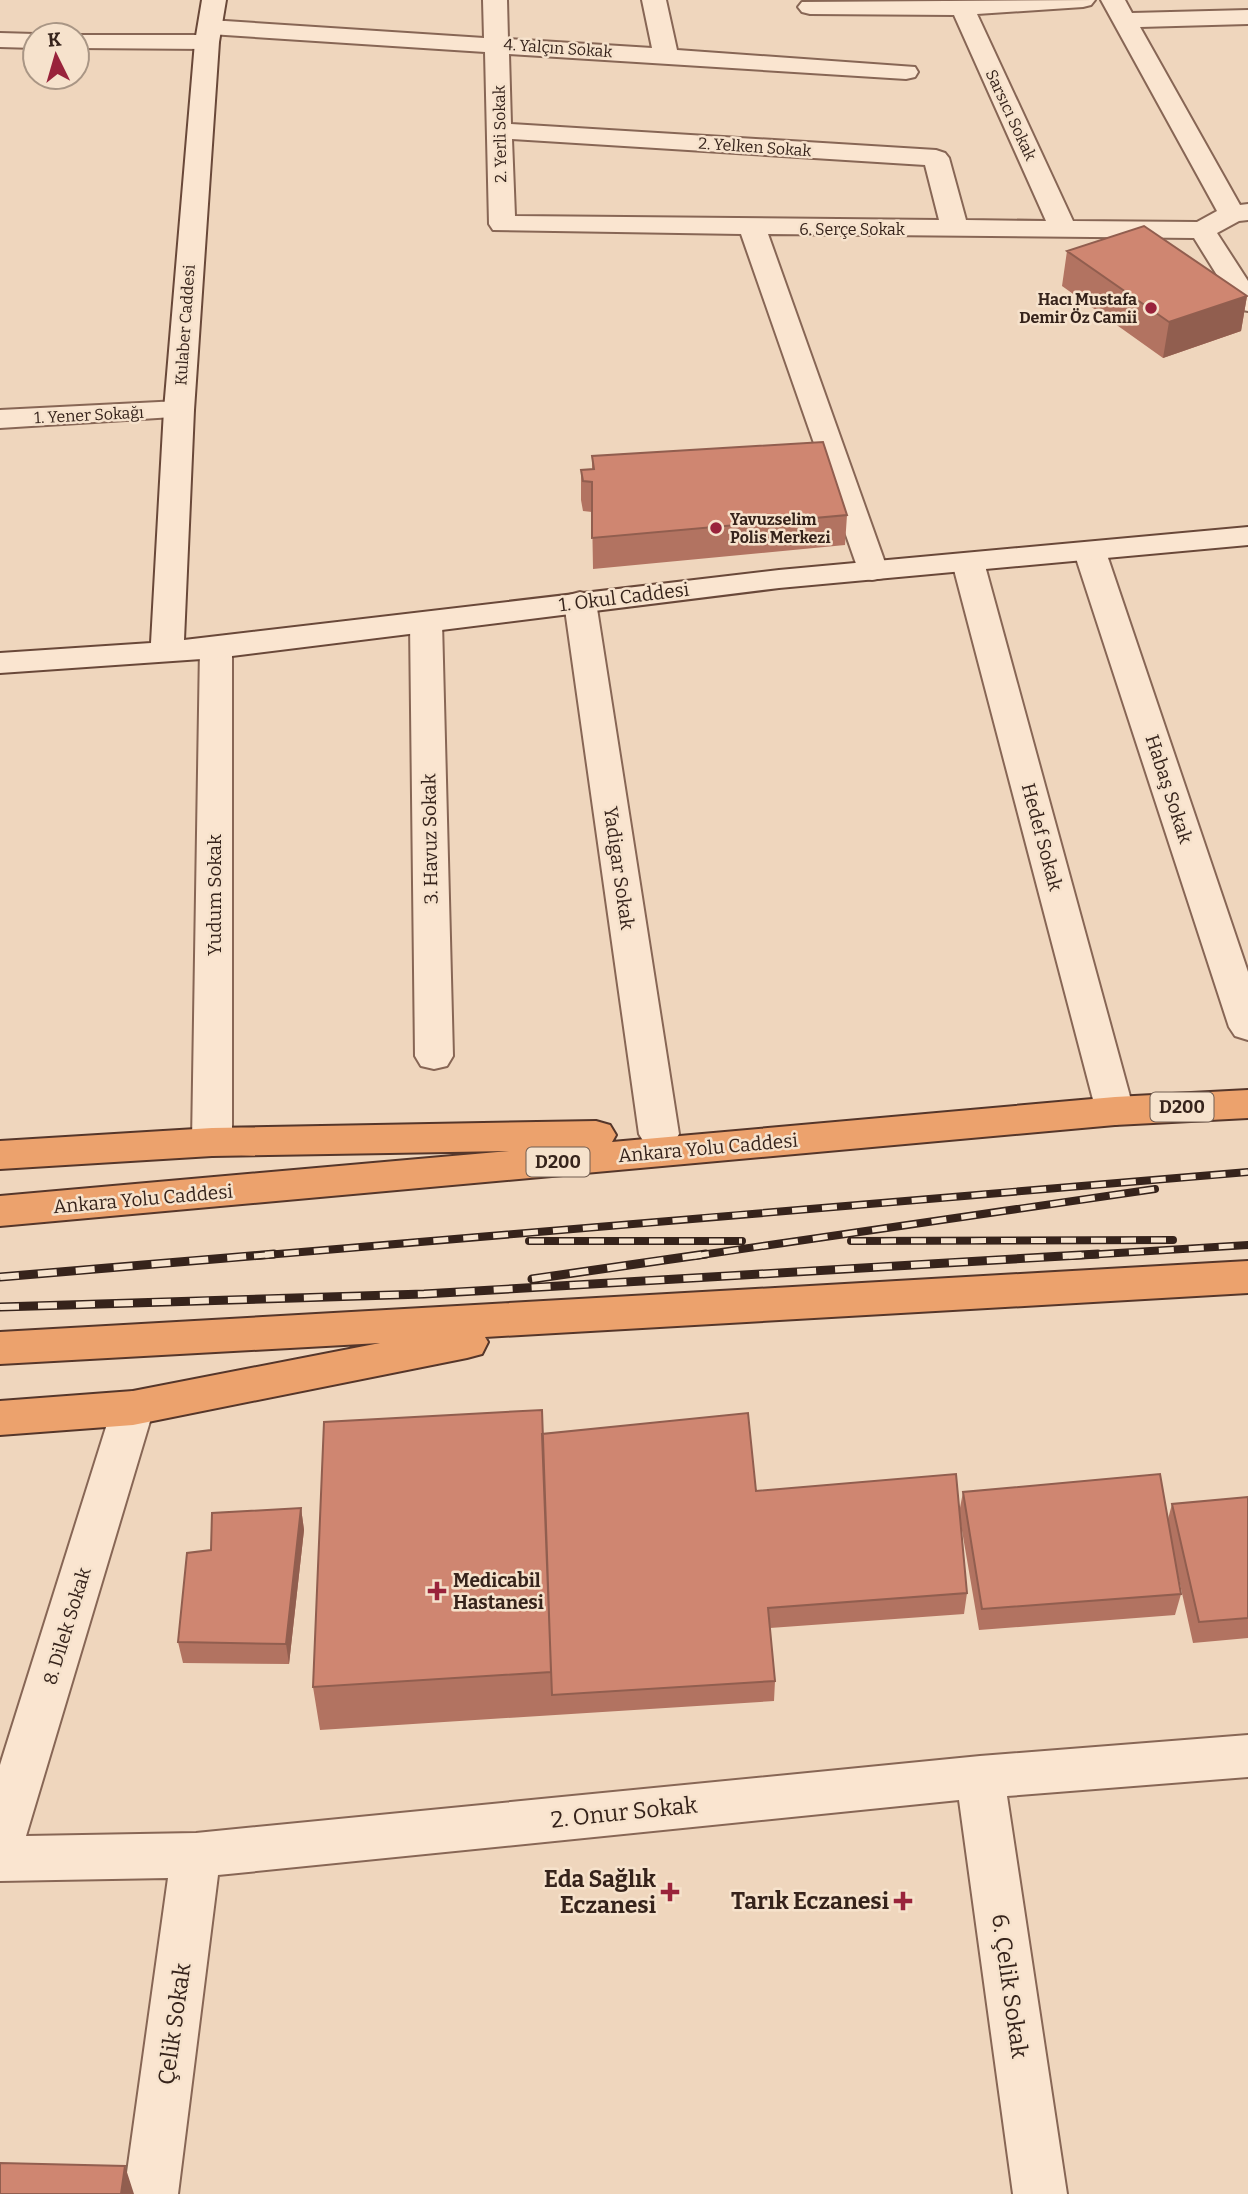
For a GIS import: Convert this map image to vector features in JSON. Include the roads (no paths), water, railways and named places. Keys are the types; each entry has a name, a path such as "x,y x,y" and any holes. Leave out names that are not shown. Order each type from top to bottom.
{"highway":[{"name":"Ankara Yolu Caddesi","path":"0,1211 1115,1111 1248,1104"},
{"name":"D200","path":"0,1155 212,1143 659,1133 1115,1111"},
{"path":"0,1348 1248,1277"},
{"path":"0,1418 133,1408 606,1314"}],"street":[{"name":"2. Yerli Sokak","path":"495,0 502,224"},
{"path":"654,0 666,55"},
{"path":"829,66 809,3 960,4 1083,0"},
{"name":"Sarsıcı Sokak","path":"960,4 1063,229"},
{"path":"1118,10 1248,17"},
{"path":"1118,10 1240,213 1202,230 1247,300"},
{"name":"4. Yalçın Sokak","path":"91,39 210,23 906,72"},
{"name":"Kulaber Caddesi","path":"167,652 179,410 210,23"},
{"path":"0,40 21,41"},
{"name":"2. Yelken Sokak","path":"500,131 936,158 954,230"},
{"name":"6. Serçe Sokak","path":"502,224 954,230 1202,230"},
{"path":"752,228 872,571"},
{"name":"1. Yener Sokağı","path":"0,419 179,410"},
{"name":"1. Okul Caddesi","path":"0,663 216,648 580,602 872,571 1248,536"},
{"name":"Habaş Sokak","path":"1090,552 1248,1027"},
{"name":"Hedef Sokak","path":"968,562 1115,1111"},
{"name":"Yadigar Sokak","path":"580,602 659,1133"},
{"name":"3. Havuz Sokak","path":"426,622 434,1056"},
{"name":"Yudum Sokak","path":"212,1143 216,648"},
{"name":"8. Dilek Sokak","path":"0,1843 133,1408"},
{"name":"2. Onur Sokak","path":"0,1859 196,1855 980,1777 1248,1756"},
{"name":"6. Çelik Sokak","path":"980,1777 1040,2194"},
{"name":"Çelik Sokak","path":"151,2194 196,1855"}],"railway":[{"path":"254,1256 1248,1172"},
{"path":"694,1256 1155,1189"},
{"path":"851,1241 1173,1240"},
{"path":"529,1241 742,1241"},
{"path":"1069,1256 1248,1245"},
{"path":"0,1277 274,1254"},
{"path":"532,1279 706,1254"},
{"path":"0,1307 424,1294 1098,1254"}],"place":[{"name":"Hacı Mustafa Demir Öz Camii","path":"1151,308"},
{"name":"Yavuzselim Polis Merkezi","path":"716,528"},
{"name":"Medicabil Hastanesi","path":"437,1591"},
{"name":"Eda Sağlık Eczanesi","path":"670,1892"},
{"name":"Tarık Eczanesi","path":"903,1901"}]}
